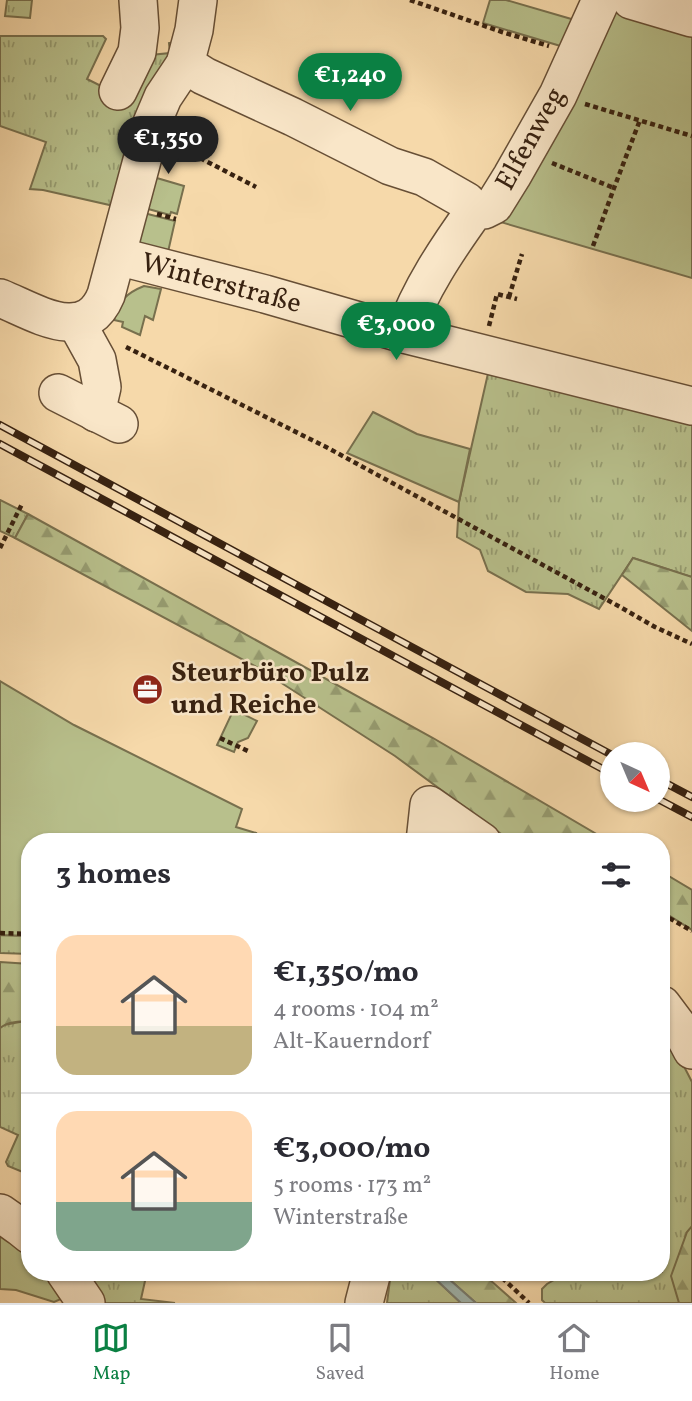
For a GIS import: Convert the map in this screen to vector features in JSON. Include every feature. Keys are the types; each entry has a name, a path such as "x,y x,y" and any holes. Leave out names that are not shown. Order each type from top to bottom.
{"street":[{"path":"118,91 136,52 140,28 138,0"},
{"path":"0,298 54,320 69,323 95,314 100,308 117,256 152,123 163,97 185,64 198,0"},
{"name":"Elfenweg","path":"404,334 413,309 436,267 475,210 484,210 494,205 526,152 558,95 601,0"},
{"path":"631,0 692,18"},
{"path":"185,64 204,76 390,166 424,177 467,201 475,210"},
{"name":"Winterstraße","path":"117,256 404,334 692,406"},
{"path":"58,393 107,419 97,360 80,321"},
{"path":"426,833 429,805 469,833"},
{"path":"670,1015 692,1050"},
{"path":"0,1213 21,1228"},
{"path":"71,1281 86,1303"},
{"path":"364,1303 370,1281"}],"path":[{"path":"410,0 502,32 577,54"},
{"path":"558,95 692,136"},
{"path":"593,246 640,120"},
{"path":"526,152 614,188"},
{"path":"200,158 256,187"},
{"path":"509,297 522,254"},
{"path":"482,354 497,294 517,299"},
{"path":"80,321 99,329 110,340 328,448 655,627 692,644"},
{"path":"0,548 22,504"},
{"path":"220,738 250,752"},
{"path":"670,919 692,931"},
{"path":"0,933 21,934"},
{"path":"506,1281 530,1303"}],"green space":[{"path":"7,0 32,0 30,18 5,16"},
{"path":"490,0 506,0 585,23 574,50 483,23"},
{"path":"692,0 692,278 497,221 608,4"},
{"path":"0,36 103,36 106,39 87,79 107,89 150,55 170,53 169,43 176,42 114,206 30,189 46,142 0,126"},
{"path":"150,176 184,186 177,214 171,212 170,215 141,207"},
{"path":"140,212 175,221 168,252 140,244 134,237"},
{"path":"144,286 161,289 153,320 145,316 140,335 122,327 123,322 114,320 124,299"},
{"path":"489,369 692,419 692,577 633,558 599,609 568,594 526,592 488,571 480,550 457,537 459,502"},
{"path":"373,412 417,434 470,449 459,502 347,453"},
{"path":"0,500 28,514 15,538 0,531"},
{"path":"28,514 433,738 595,833 500,833 395,756 255,666 15,538"},
{"path":"633,558 692,577 692,631 622,575"},
{"path":"0,681 74,725 242,809 236,827 256,833 21,833 21,936 0,935"},
{"path":"235,710 257,721 248,738 238,742 234,752 217,745"},
{"path":"670,877 692,890 692,930 670,916"},
{"path":"0,935 21,936 21,954 0,953"},
{"path":"0,962 21,963 21,1022 6,1024 0,1028"},
{"path":"21,1022 21,1171 8,1166 6,1162 18,1135 0,1127 0,1028"},
{"path":"670,1041 692,1082 692,1303 545,1303 542,1300 542,1289 552,1281 670,1281"},
{"path":"0,1223 21,1240 21,1281 56,1281 61,1299 54,1302 16,1290 0,1289"},
{"path":"692,1226 692,1303 679,1303 671,1276 687,1232"},
{"path":"83,1281 145,1281 141,1299 175,1303 94,1303"},
{"path":"390,1281 438,1281 461,1303 387,1303"},
{"path":"451,1281 491,1281 516,1303 476,1303"}],"water":[{"path":"438,1281 451,1281 476,1303 461,1303"}],"railway":[{"path":"0,425 600,749"},
{"path":"0,444 600,768"},
{"path":"670,785 692,797"},
{"path":"670,805 692,817"}],"place":[{"name":"Steurbüro Pulz und Reiche","path":"148,689"}]}
